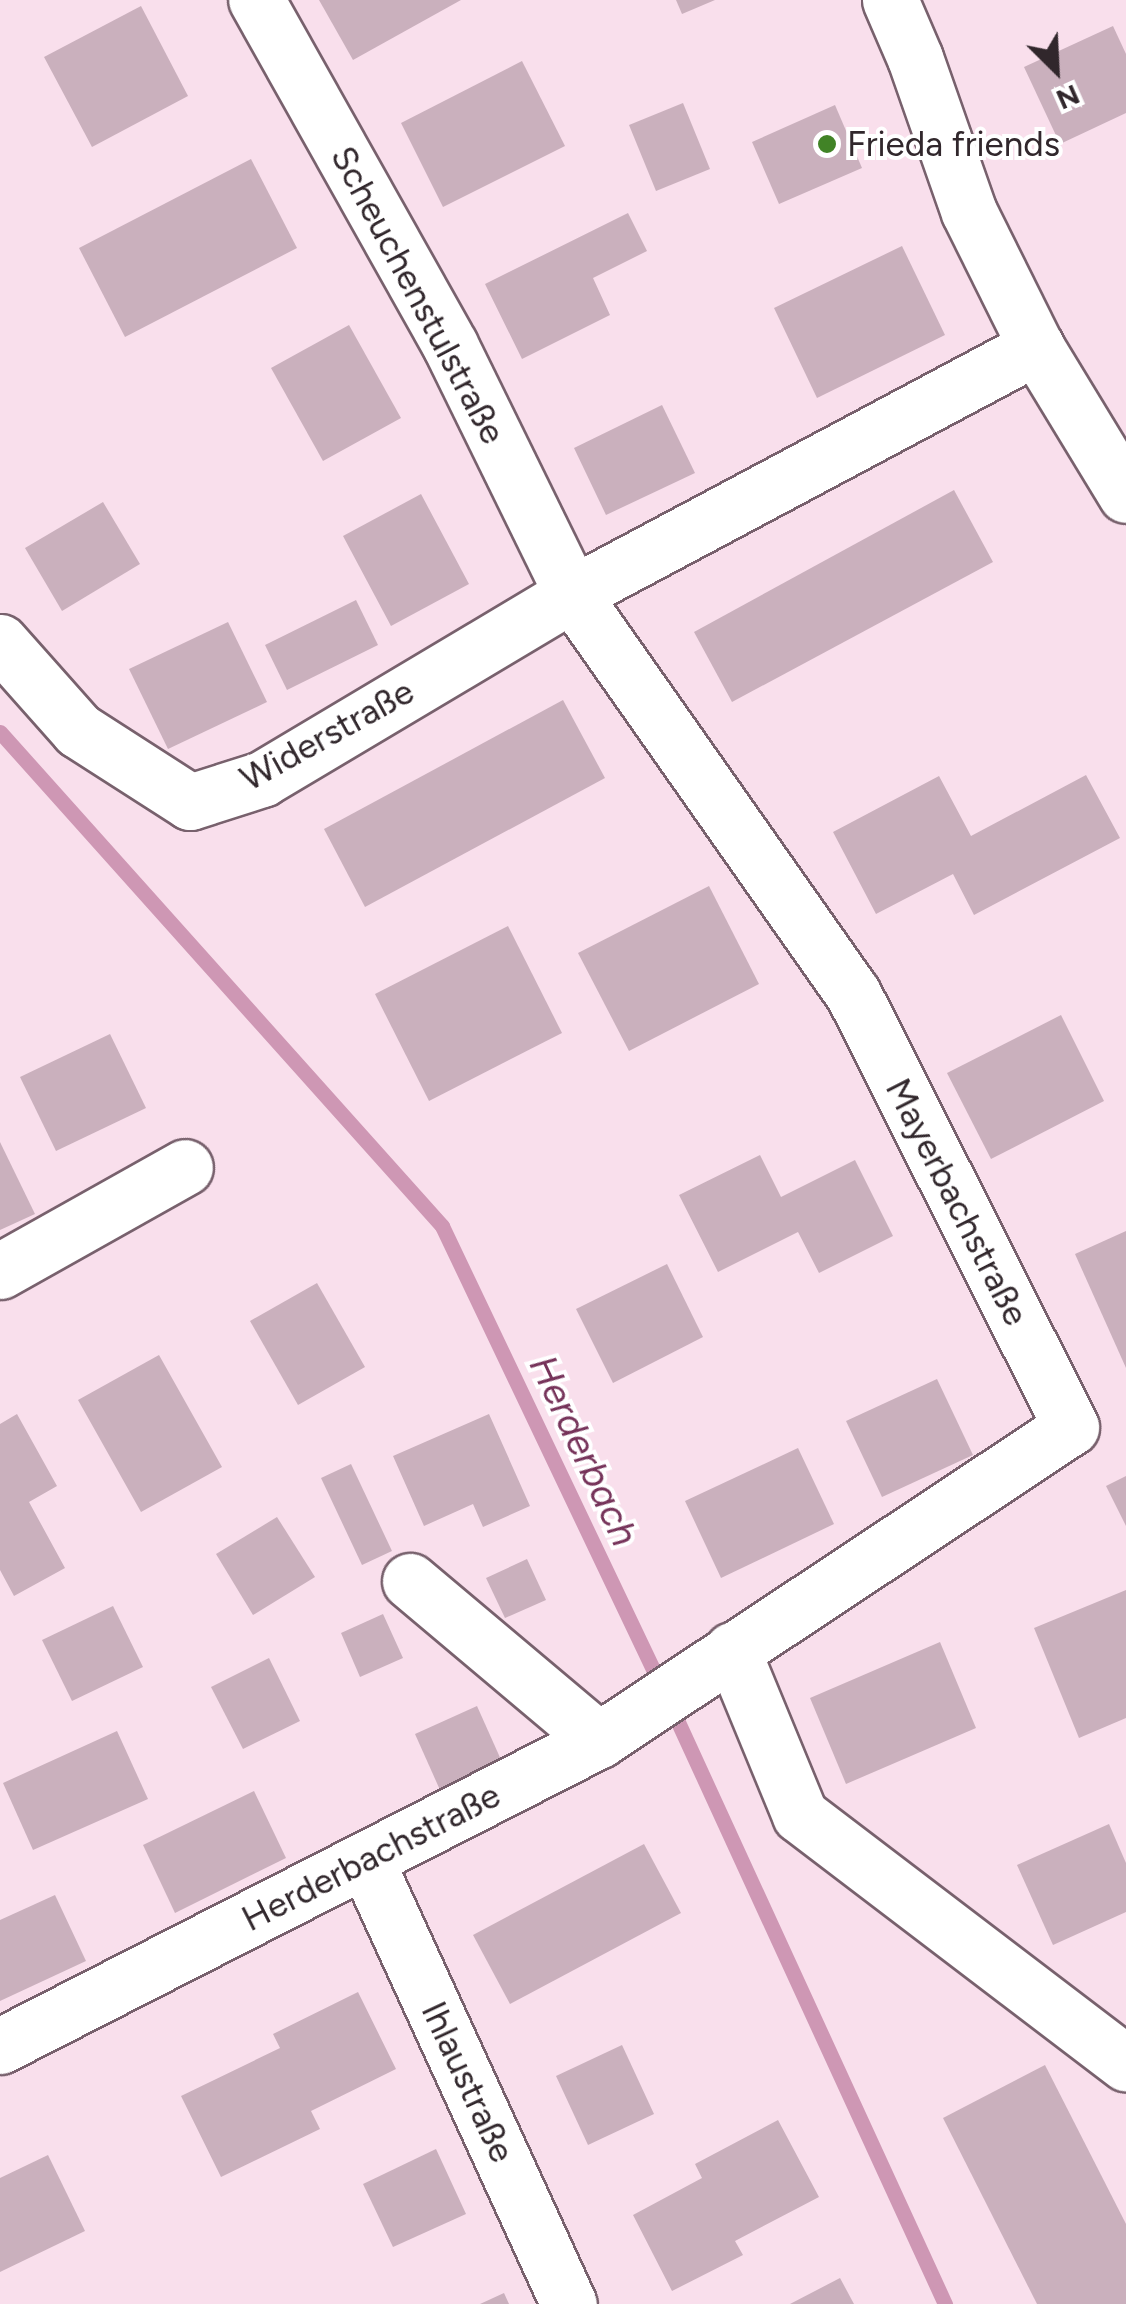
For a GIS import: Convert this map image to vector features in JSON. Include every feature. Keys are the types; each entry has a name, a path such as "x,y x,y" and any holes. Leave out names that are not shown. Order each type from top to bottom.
{"street":[{"name":"Scheuchenstulstraße","path":"256,0 450,346 572,594"},
{"path":"890,0 916,58 970,212 1036,348 1126,496"},
{"path":"572,594 1036,348"},
{"name":"Widerstraße","path":"0,642 78,730 190,802 262,779 572,594"},
{"name":"Mayerbachstraße","path":"572,594 852,994 1071,1426 727,1653"},
{"path":"0,1271 185,1166"},
{"path":"410,1581 603,1738"},
{"path":"727,1653 800,1815 1126,2063"},
{"name":"Herderbachstraße","path":"0,2046 603,1738 727,1653"},
{"name":"Ihlaustraße","path":"366,1861 569,2304"}],"building":[{"path":"319,0 461,0 353,60"},
{"path":"676,0 715,0 682,14"},
{"path":"141,6 188,96 92,147 44,57"},
{"path":"1113,26 1126,54 1126,113 1060,144 1024,67"},
{"path":"522,61 565,146 443,207 401,123"},
{"path":"683,103 710,169 656,191 629,125"},
{"path":"835,105 862,168 779,204 752,142"},
{"path":"251,159 297,248 125,337 79,248"},
{"path":"628,213 647,251 593,278 610,315 522,359 485,284"},
{"path":"902,246 945,335 817,398 774,308"},
{"path":"349,325 401,418 323,461 271,368"},
{"path":"662,405 695,473 606,515 574,448"},
{"path":"954,490 993,562 732,702 694,632"},
{"path":"421,494 469,584 391,626 343,536"},
{"path":"103,502 140,564 62,611 25,548"},
{"path":"356,600 378,645 287,690 265,645"},
{"path":"228,622 267,702 168,749 129,669"},
{"path":"563,700 605,778 365,907 324,829"},
{"path":"1086,775 1120,838 974,915 953,874 876,914 833,832 939,776 971,836"},
{"path":"709,886 759,984 629,1051 578,953"},
{"path":"508,926 562,1033 429,1101 375,994"},
{"path":"1061,1015 1104,1101 991,1159 947,1073"},
{"path":"110,1034 146,1108 56,1151 20,1077"},
{"path":"0,1142 35,1214 0,1230"},
{"path":"760,1155 781,1197 855,1160 893,1236 819,1273 798,1232 718,1272 679,1195"},
{"path":"1126,1231 1126,1368 1075,1254"},
{"path":"667,1264 703,1337 613,1383 576,1309"},
{"path":"317,1283 365,1367 298,1405 250,1321"},
{"path":"159,1355 222,1467 141,1512 78,1400"},
{"path":"937,1379 973,1455 882,1497 846,1421"},
{"path":"17,1414 57,1486 29,1502 65,1568 14,1596 0,1570 0,1424"},
{"path":"489,1414 530,1506 483,1527 473,1504 424,1526 393,1456"},
{"path":"798,1448 834,1524 721,1578 685,1501"},
{"path":"351,1464 392,1551 362,1565 321,1478"},
{"path":"1126,1476 1126,1526 1106,1486"},
{"path":"277,1517 315,1577 253,1615 216,1554"},
{"path":"527,1559 546,1600 505,1618 486,1578"},
{"path":"1126,1590 1126,1718 1079,1738 1034,1628"},
{"path":"113,1606 143,1667 72,1701 42,1640"},
{"path":"383,1614 403,1658 360,1677 341,1633"},
{"path":"940,1642 976,1728 846,1784 810,1698"},
{"path":"269,1658 300,1721 243,1749 211,1687"},
{"path":"477,1706 502,1762 440,1790 415,1734"},
{"path":"117,1731 148,1799 33,1850 3,1783"},
{"path":"254,1791 286,1858 175,1913 143,1845"},
{"path":"1109,1824 1126,1863 1126,1912 1053,1945 1017,1865"},
{"path":"644,1844 681,1913 510,2004 473,1935"},
{"path":"55,1895 86,1961 0,2001 0,1920"},
{"path":"358,1992 396,2069 311,2111 320,2129 221,2177 181,2096 280,2048 273,2034"},
{"path":"622,2045 654,2114 588,2145 556,2076"},
{"path":"1045,2065 1126,2224 1126,2304 1037,2304 943,2118"},
{"path":"778,2120 819,2197 735,2241 743,2255 672,2291 633,2215 702,2178 695,2164"},
{"path":"436,2149 466,2214 393,2247 363,2184"},
{"path":"48,2155 85,2231 0,2272 0,2178"},
{"path":"840,2278 854,2304 790,2304"},
{"path":"504,2293 509,2304 480,2304"}],"waterway":[{"name":"Herderbach","path":"0,732 442,1226 672,1709 945,2304"}],"place":[{"name":"Frieda friends","path":"827,144"}]}
